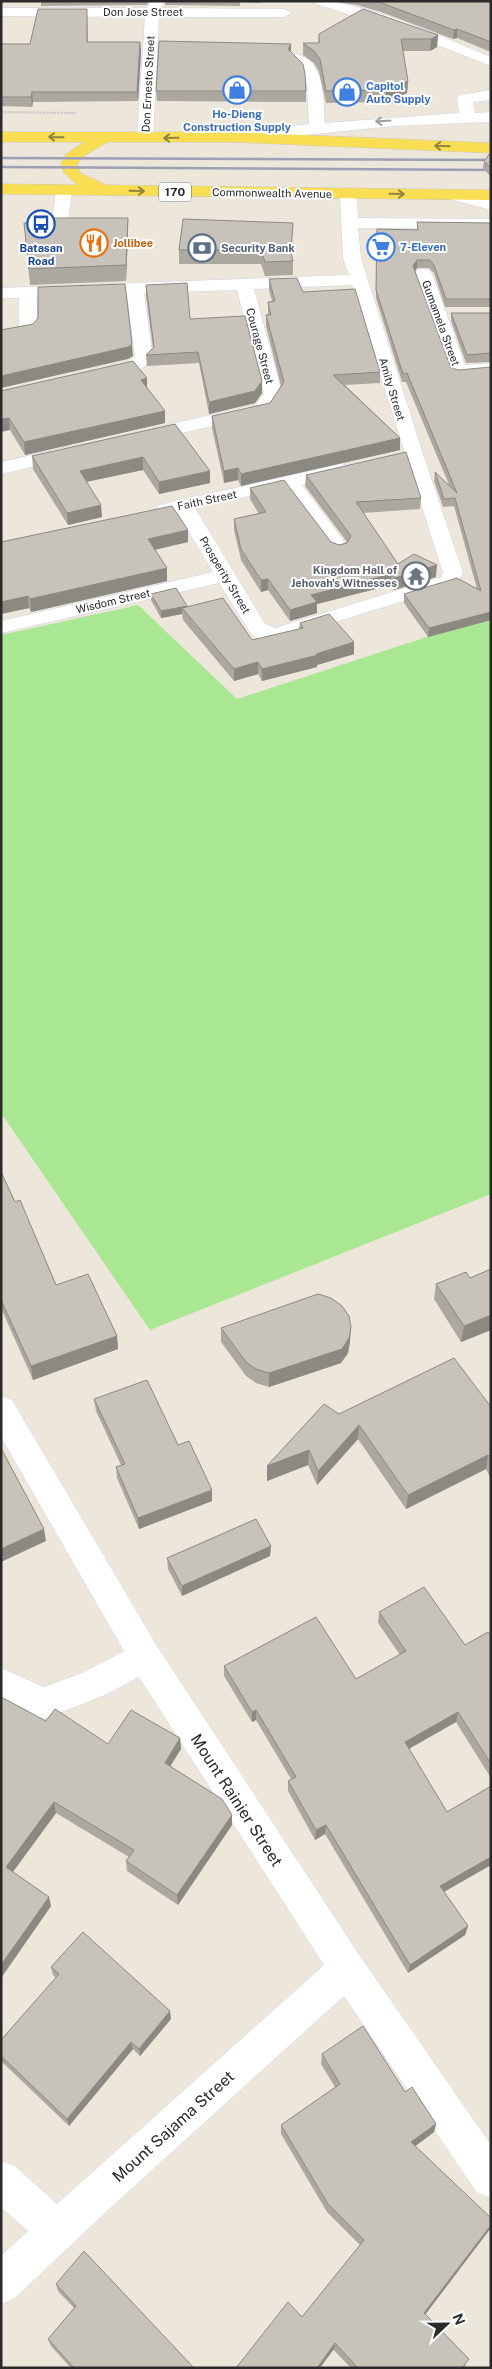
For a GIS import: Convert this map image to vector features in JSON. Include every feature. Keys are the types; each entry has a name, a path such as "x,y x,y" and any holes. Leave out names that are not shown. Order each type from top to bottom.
{"main road":[{"path":"1,137 233,137 491,131"},
{"path":"233,137 491,148"},
{"path":"105,138 76,152 69,161 70,174 75,179 105,191"},
{"name":"Commonwealth Avenue","path":"1,189 491,195"}],"street":[{"path":"321,1 409,29 491,62"},
{"name":"Don Jose Street","path":"1,12 155,7 284,13"},
{"name":"Don Ernesto Street","path":"145,138 155,7"},
{"path":"296,58 310,72 315,84 317,128"},
{"path":"469,118 465,108 465,98 491,95"},
{"path":"233,137 432,118 491,117"},
{"path":"59,230 64,190"},
{"name":"Amity Street","path":"276,634 449,581 453,573 403,456 352,258 348,193"},
{"name":"Commonwealth Avenue","path":"452,195 491,205"},
{"path":"350,223 491,224"},
{"name":"Gumamela Street","path":"423,274 447,314 458,370 491,368"},
{"path":"1,293 358,280"},
{"name":"Courage Street","path":"127,440 262,409 273,393 244,283"},
{"path":"78,378 135,365 144,359 135,289"},
{"path":"1,336 28,330 28,292"},
{"path":"1,468 88,448"},
{"name":"Faith Street","path":"148,513 356,467"},
{"path":"290,482 339,548"},
{"name":"Prosperity Street","path":"182,505 257,628 264,633 276,634"},
{"name":"Wisdom Street","path":"1,627 225,575"},
{"name":"Mount Rainier Street","path":"1,1409 145,1657 347,1969 491,2179"},
{"path":"1,1683 36,1702 44,1703 93,1684 145,1657"},
{"name":"Mount Sajama Street","path":"1,2284 347,1969"},
{"path":"1,2180 57,2231"}],"green space":[{"path":"138,605 237,699 491,616 491,1194 150,1330 1,1113 1,635"}],"building":[{"path":"376,1 491,1 491,42 457,29 454,30"},
{"path":"38,9 87,9 87,42 140,42 137,92 32,92 31,97 1,97 1,44 30,44"},
{"path":"363,9 438,35 431,39 401,39 408,81 386,90 326,91 320,59 314,51 303,43 319,43 319,34"},
{"path":"159,41 291,44 288,49 303,64 306,91 156,91"},
{"path":"491,152 491,168 484,161"},
{"path":"47,218 128,218 126,265 29,269 24,223 47,223"},
{"path":"183,219 293,223 291,253 293,261 265,262 261,250 179,250"},
{"path":"417,222 491,223 491,299 446,299 434,265 430,260 417,260 413,266 451,368 459,370 491,367 491,612 429,628 404,594 457,578 481,591 455,498 444,499 435,472 457,493 407,373 403,374 376,290 377,229 418,230"},
{"path":"297,278 303,292 355,289 380,372 333,375 400,438 241,474 238,468 224,471 212,416 270,403 284,382 266,315 271,315 268,302 275,301 269,279"},
{"path":"187,283 190,319 245,316 262,381 255,391 209,402 198,352 146,355 154,347 146,285"},
{"path":"125,284 132,344 128,347 1,376 1,330 33,324 38,318 38,287"},
{"path":"451,313 491,313 491,353 467,355"},
{"path":"133,361 147,378 141,380 165,411 24,442 9,418 1,419 1,391"},
{"path":"175,424 210,471 159,482 143,457 80,471 101,505 67,513 32,456"},
{"path":"406,452 421,498 356,502 398,564 414,554 437,565 395,578 391,574 311,595 317,602 290,610 268,579 261,580 241,549 234,519 266,512 250,488 284,480 331,542 339,545 347,543 351,536 306,475"},
{"path":"172,506 188,530 148,539 167,568 30,599 28,596 1,602 1,542"},
{"path":"176,588 187,606 161,611 151,594"},
{"path":"223,598 252,640 303,628 300,623 329,614 354,642 316,654 318,655 262,669 258,662 234,669 182,608"},
{"path":"1,1172 15,1202 20,1200 56,1285 88,1274 117,1336 31,1366 1,1300"},
{"path":"491,1269 491,1315 464,1326 436,1284 466,1272 470,1278"},
{"path":"318,1294 331,1298 342,1306 349,1316 351,1327 349,1338 342,1349 269,1373 256,1369 246,1362 221,1328"},
{"path":"454,1358 491,1407 491,1459 488,1455 408,1495 359,1425 318,1471 309,1450 267,1466 324,1404 339,1414"},
{"path":"147,1380 178,1445 189,1441 212,1490 138,1518 116,1467 125,1464 94,1399"},
{"path":"1,1451 44,1529 1,1549"},
{"path":"256,1519 271,1546 182,1586 167,1558"},
{"path":"424,1587 465,1645 488,1632 491,1636 491,1764 458,1712 405,1742 447,1812 491,1786 491,1857 440,1886 468,1926 410,1965 326,1825 316,1830 288,1781 296,1777 256,1710 252,1712 224,1666 316,1617 356,1679 406,1651 379,1612"},
{"path":"1,1697 46,1721 55,1709 108,1744 131,1710 180,1738 165,1763 222,1799 232,1815 177,1895 126,1861 134,1850 54,1802 6,1867 49,1897 1,1965"},
{"path":"83,1932 170,2011 139,2049 131,2042 67,2119 1,2056 1,2040 59,1974 51,1967"},
{"path":"363,2026 405,2092 412,2087 436,2124 411,2142 491,2218 491,2225 424,2313 469,2359 462,2368 358,2368 335,2343 317,2368 236,2368 288,2302 302,2317 364,2240 328,2204 281,2125 340,2084 322,2054"},
{"path":"84,2251 194,2368 74,2368 48,2339 76,2306 56,2284"}],"railway":[{"path":"1,158 491,160"},
{"path":"1,167 491,170"}],"place":[{"name":"Ho-Dieng Construction Supply","path":"237,90"},
{"name":"Capitol Auto Supply","path":"347,92"},
{"name":"Batasan Road","path":"41,224"},
{"name":"Jollibee","path":"94,243"},
{"name":"7-Eleven","path":"381,247"},
{"name":"Security Bank","path":"202,248"},
{"name":"Kingdom Hall of Jehovah's Witnesses","path":"416,576"}]}
